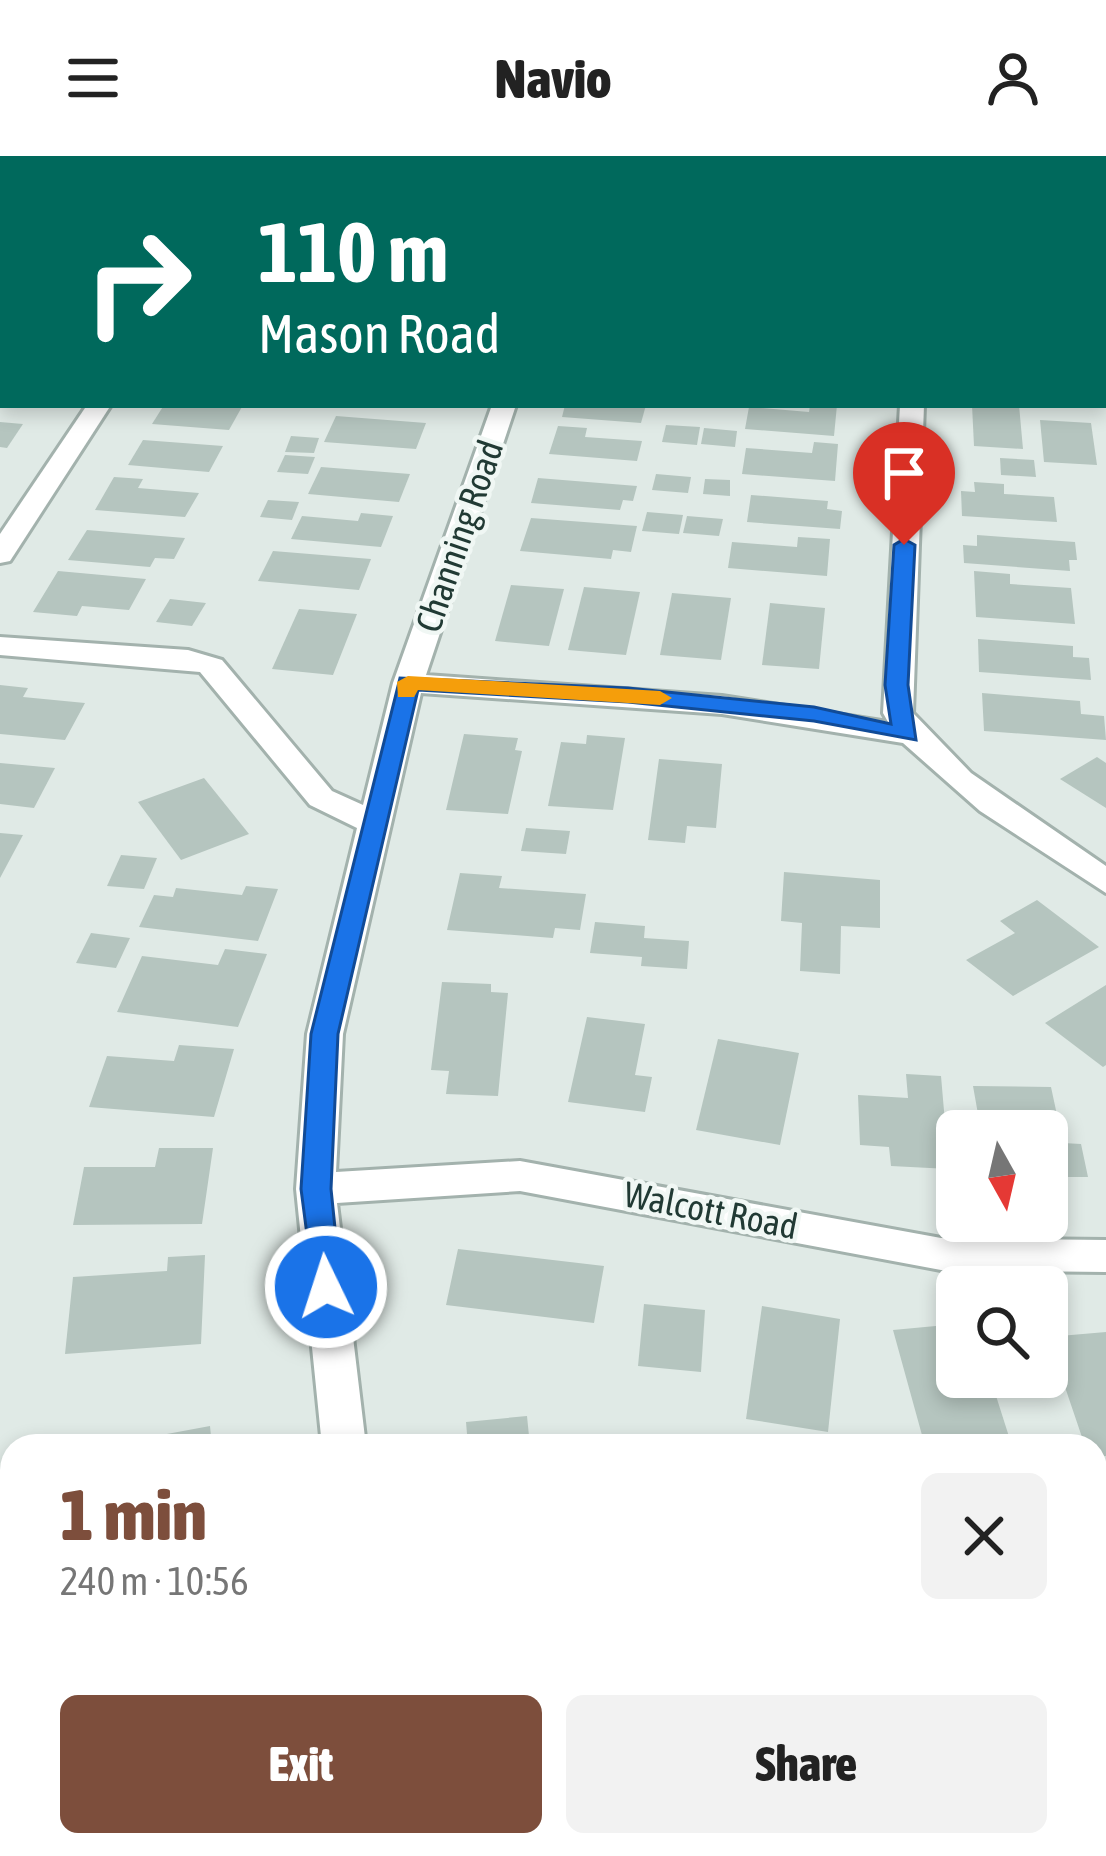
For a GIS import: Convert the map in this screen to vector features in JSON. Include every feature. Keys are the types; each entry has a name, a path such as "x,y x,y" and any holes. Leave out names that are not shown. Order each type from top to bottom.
{"street":[{"path":"0,555 97,408"},
{"name":"Channing Road","path":"343,1434 316,1189 325,1034 408,682 503,408"},
{"path":"908,735 898,713 897,685 912,408"},
{"path":"0,646 188,659 212,666 321,798 373,823"},
{"path":"408,682 628,695 814,714 908,735 1106,882"},
{"name":"Walcott Road","path":"316,1189 520,1176 941,1254 1106,1256"}],"building":[{"path":"162,408 241,408 229,430 152,424"},
{"path":"564,408 645,408 641,423 562,417"},
{"path":"749,408 809,412 810,408 837,408 834,436 745,429"},
{"path":"972,408 1019,408 1023,449 974,446"},
{"path":"336,416 426,423 416,449 324,442"},
{"path":"1040,420 1091,423 1097,465 1044,462"},
{"path":"0,422 23,424 7,448 0,447"},
{"path":"666,425 700,427 697,445 662,442"},
{"path":"558,426 587,428 585,437 642,441 637,461 549,454"},
{"path":"704,428 737,431 735,447 701,444"},
{"path":"291,436 319,438 314,453 285,452"},
{"path":"143,440 223,446 209,472 128,465"},
{"path":"814,442 838,444 835,481 742,474 746,448 812,453"},
{"path":"285,455 315,457 308,474 277,472"},
{"path":"1000,458 1034,460 1036,477 1001,475"},
{"path":"321,467 410,474 399,502 308,494"},
{"path":"656,474 691,477 688,493 652,490"},
{"path":"114,477 143,479 138,488 199,493 185,517 95,510"},
{"path":"538,478 637,486 633,501 623,500 620,510 531,503"},
{"path":"705,479 730,480 730,496 703,494"},
{"path":"974,482 1004,484 1004,494 1054,497 1057,522 962,516 961,491 975,492"},
{"path":"751,495 828,501 827,509 842,511 840,529 747,522"},
{"path":"268,500 299,502 292,520 260,517"},
{"path":"647,512 683,515 679,534 642,531"},
{"path":"361,513 393,516 381,547 291,539 302,516 358,521"},
{"path":"687,516 723,519 719,536 683,533"},
{"path":"531,518 637,526 631,552 613,550 611,559 520,551"},
{"path":"87,530 185,538 174,559 155,558 150,567 68,560"},
{"path":"977,535 1075,542 1077,560 1069,560 1070,571 964,563 963,545 977,546"},
{"path":"798,537 830,539 827,576 728,568 732,542 797,547"},
{"path":"273,551 371,559 359,590 258,581"},
{"path":"58,571 146,579 129,610 82,606 77,616 33,612"},
{"path":"974,571 1010,574 1010,584 1071,588 1075,624 976,617"},
{"path":"511,585 564,589 549,646 495,641"},
{"path":"584,587 640,592 626,655 568,650"},
{"path":"672,593 731,598 721,660 660,655"},
{"path":"170,599 206,603 192,626 156,622"},
{"path":"770,603 825,608 819,669 762,665"},
{"path":"299,609 357,614 333,675 272,669"},
{"path":"978,639 1073,646 1073,657 1089,658 1091,680 979,672"},
{"path":"0,685 28,688 23,697 85,703 65,740 0,734"},
{"path":"982,693 1080,701 1081,714 1104,716 1106,740 984,731"},
{"path":"464,734 518,738 515,750 522,751 508,814 446,810"},
{"path":"587,735 625,738 613,810 548,806 561,742 586,744"},
{"path":"1097,757 1106,763 1106,808 1060,779"},
{"path":"659,759 722,764 716,828 687,826 685,843 648,840"},
{"path":"0,763 55,768 34,808 0,804"},
{"path":"204,778 249,834 181,860 138,802"},
{"path":"526,828 570,831 566,854 521,851"},
{"path":"0,833 23,835 0,878"},
{"path":"121,855 157,858 144,889 107,886"},
{"path":"784,872 880,880 880,928 841,926 840,974 800,971 802,923 781,921"},
{"path":"460,873 502,876 499,888 586,894 580,930 555,928 553,938 447,930"},
{"path":"246,886 278,889 258,941 139,927 154,895 173,897 176,888 242,895"},
{"path":"1037,900 1099,947 1013,996 966,960 1015,933 1000,921"},
{"path":"595,922 645,926 644,938 689,941 687,969 641,966 642,957 590,953"},
{"path":"91,933 130,938 116,968 76,963"},
{"path":"225,949 267,954 238,1027 117,1012 142,956 218,965"},
{"path":"442,982 491,984 491,992 508,993 498,1096 446,1094 449,1071 431,1070"},
{"path":"1106,985 1106,1065 1103,1067 1045,1023"},
{"path":"587,1017 645,1024 635,1075 652,1077 645,1112 568,1102"},
{"path":"718,1039 799,1053 780,1145 696,1130"},
{"path":"179,1045 234,1049 214,1117 89,1107 107,1056 174,1061"},
{"path":"906,1074 941,1076 944,1110 936,1110 936,1168 891,1166 889,1147 860,1145 858,1095 908,1098"},
{"path":"973,1086 1051,1087 1056,1110 977,1110"},
{"path":"1068,1143 1081,1144 1088,1177 1068,1177"},
{"path":"159,1148 213,1148 202,1224 73,1225 84,1167 155,1167"},
{"path":"458,1249 604,1266 594,1323 446,1305"},
{"path":"205,1255 201,1344 65,1354 73,1277 167,1271 168,1257"},
{"path":"644,1304 705,1310 701,1372 638,1366"},
{"path":"762,1306 840,1319 828,1432 746,1419"},
{"path":"936,1326 936,1398 997,1398 1008,1434 922,1434 893,1330"},
{"path":"1106,1332 1106,1434 1081,1434 1068,1396 1068,1335"},
{"path":"527,1416 529,1434 467,1434 466,1422"},
{"path":"210,1426 211,1434 167,1434"}],"slow traffic":[{"path":"406,692 408,682 660,698"}],"route":[{"path":"326,1287 316,1189 325,1034 408,682 628,695 814,714 908,735 898,713 897,685 904,545"}]}
